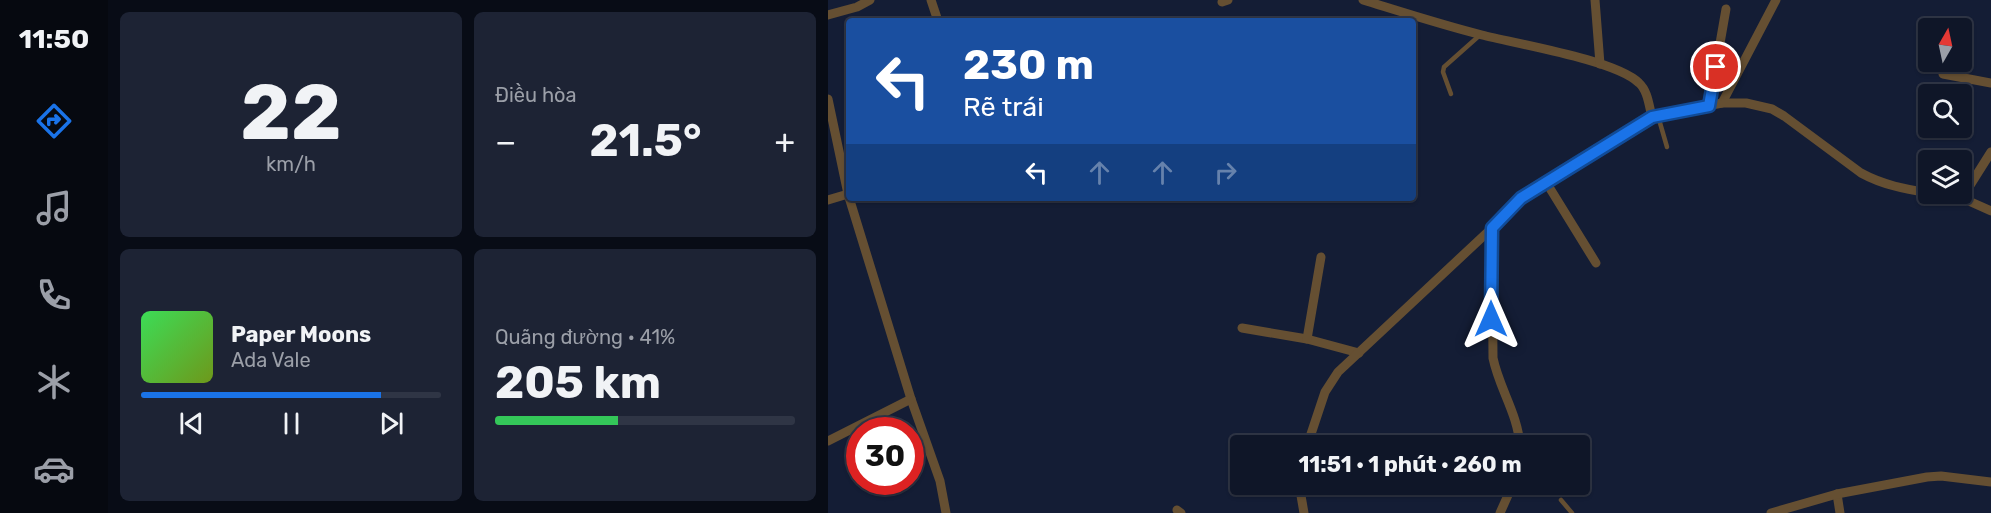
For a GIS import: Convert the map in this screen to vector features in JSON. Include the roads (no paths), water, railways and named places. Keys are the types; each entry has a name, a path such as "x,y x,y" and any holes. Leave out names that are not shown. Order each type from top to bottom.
{"street":[{"path":"828,15 857,7 870,0"},
{"path":"932,0 937,18"},
{"path":"1363,0 1480,35 1600,64 1626,74 1640,83 1655,116"},
{"path":"1595,0 1600,64"},
{"path":"1722,103 1776,0"},
{"path":"1709,106 1726,9"},
{"path":"1943,74 1991,83"},
{"path":"828,99 846,184"},
{"path":"1311,435 1331,381 1338,372 1492,228 1514,204 1655,116 1722,103 1746,103 1772,109 1873,180 1896,188 1918,191"},
{"path":"1972,182 1991,152"},
{"path":"1546,182 1596,263"},
{"path":"828,200 846,195"},
{"path":"850,201 911,399 940,481 946,513"},
{"path":"1972,202 1991,211"},
{"path":"1492,228 1493,358 1516,420 1518,435"},
{"path":"1307,339 1321,257"},
{"path":"1242,327 1307,339 1359,353"},
{"path":"828,441 911,399"},
{"path":"1771,513 1837,494 1935,476 1991,482"},
{"path":"1837,494 1840,513"},
{"path":"1301,495 1304,513"},
{"path":"1500,513 1509,495"}],"lane":[{"path":"1451,94 1443,72 1444,67 1480,35"},
{"path":"1655,116 1667,147"},
{"path":"1561,500 1572,513"}]}
